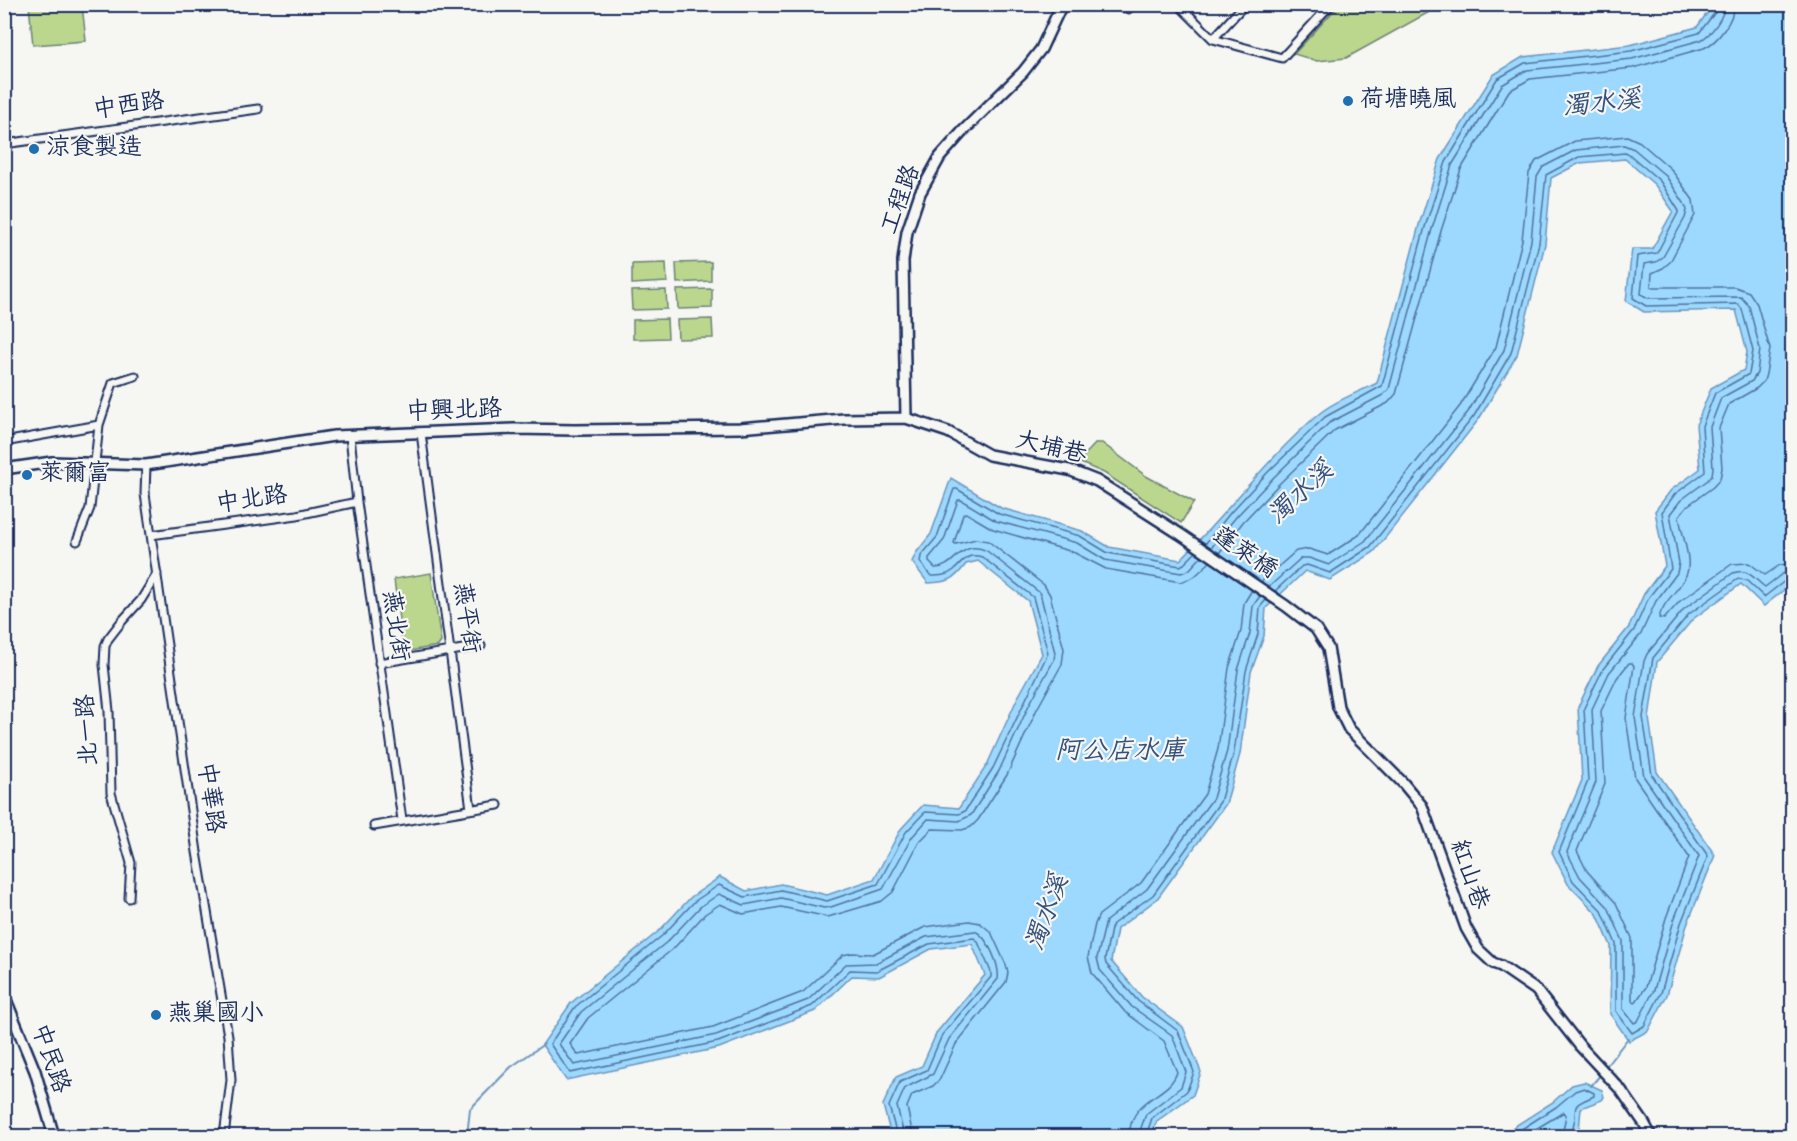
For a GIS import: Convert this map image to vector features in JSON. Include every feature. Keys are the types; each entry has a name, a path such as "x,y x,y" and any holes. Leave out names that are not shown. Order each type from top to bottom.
{"street":[{"name":"工程路","path":"906,418 903,261 907,232 920,193 940,157 1023,72 1041,49 1062,4"},
{"path":"1111,4 1128,9 1133,4"},
{"path":"1178,4 1213,39 1282,58 1331,4"},
{"path":"1213,39 1245,4"},
{"name":"中西路","path":"4,144 258,109"},
{"path":"77,541 90,508 99,425 113,383 135,376"},
{"name":"中興北路","path":"4,468 39,462 146,465 334,436 514,429 740,428 844,419 906,418"},
{"name":"大埔巷","path":"906,418 948,432 989,455 1069,470 1097,481 1180,534"},
{"path":"4,442 99,425"},
{"name":"燕平街","path":"420,433 471,809"},
{"name":"燕北街","path":"350,436 357,502 402,820"},
{"name":"中華路","path":"146,465 146,494 151,536 197,852 228,1036 231,1080 224,1137"},
{"name":"中北路","path":"151,536 297,515 357,502"},
{"name":"蓬萊橋","path":"1180,534 1286,606"},
{"name":"北一路","path":"129,898 131,863 111,793 105,646 122,621 141,600 157,574"},
{"name":"紅山巷","path":"1286,606 1316,629 1328,648 1338,707 1349,729 1403,783 1422,806 1466,928 1478,949 1493,963 1502,966 1536,990 1580,1046 1621,1090 1651,1137"},
{"path":"379,663 481,646"},
{"path":"374,826 498,806"},
{"name":"中民路","path":"4,995 35,1071 54,1137"}],"green space":[{"path":"29,5 82,5 86,41 33,45"},
{"path":"1339,5 1442,5 1346,58 1317,61 1294,54"},
{"path":"711,262 711,281 677,283 676,263"},
{"path":"666,263 667,282 632,284 632,264"},
{"path":"712,289 712,308 678,309 677,290"},
{"path":"666,290 667,309 632,310 631,291"},
{"path":"667,319 668,338 633,339 633,320"},
{"path":"712,319 713,338 678,339 677,320"},
{"path":"1096,443 1102,443 1146,476 1194,502 1181,523 1104,473 1078,462"},
{"path":"431,573 441,642 438,646 403,652 394,579"}],"water":[{"name":"阿公店水庫","path":"1713,5 1792,5 1792,588 1790,585 1764,606 1741,584 1693,619 1657,662 1649,718 1657,772 1715,855 1687,925 1667,995 1648,1031 1629,1041 1610,1014 1611,946 1597,914 1568,884 1552,852 1582,780 1578,707 1598,666 1629,627 1644,594 1665,566 1655,511 1671,490 1700,469 1696,425 1711,388 1744,370 1747,352 1736,310 1644,312 1626,301 1632,249 1652,249 1673,211 1655,185 1625,159 1580,163 1551,178 1545,244 1517,355 1479,419 1374,552 1330,580 1305,571 1266,608 1264,636 1251,672 1240,754 1226,804 1157,899 1117,929 1111,961 1142,997 1183,1027 1201,1072 1193,1095 1157,1121 1151,1136 891,1136 883,1105 896,1077 922,1066 937,1032 985,975 972,944 931,949 879,977 852,976 815,1011 719,1048 566,1080 542,1045 571,1003 660,930 691,897 720,877 746,891 781,884 827,895 874,879 901,829 923,805 959,808 987,765 1017,699 1042,654 1028,601 978,561 966,564 950,580 928,583 912,562 931,534 951,478 1001,508 1082,531 1109,547 1180,560 1301,430 1333,404 1377,383 1419,225 1440,159 1493,75 1523,57 1630,45 1697,27"},
{"path":"1584,1082 1602,1090 1604,1097 1602,1100 1581,1108 1579,1131 1574,1136 1508,1136 1512,1128 1553,1102 1572,1085"}],"waterway":[{"path":"1604,1069 1628,1038"},
{"path":"470,1136 468,1127 470,1109 511,1067 544,1044"},
{"path":"1591,1086 1601,1074"}],"place":[{"name":"荷塘曉風","path":"1348,101"},
{"name":"涼食製造","path":"34,149"},
{"name":"萊爾富","path":"27,475"},
{"name":"燕巢國小","path":"156,1015"}],"water label":[{"name":"濁水溪","path":"1602,105"},
{"name":"濁水溪","path":"1302,494"},
{"name":"濁水溪","path":"1049,913"}]}
